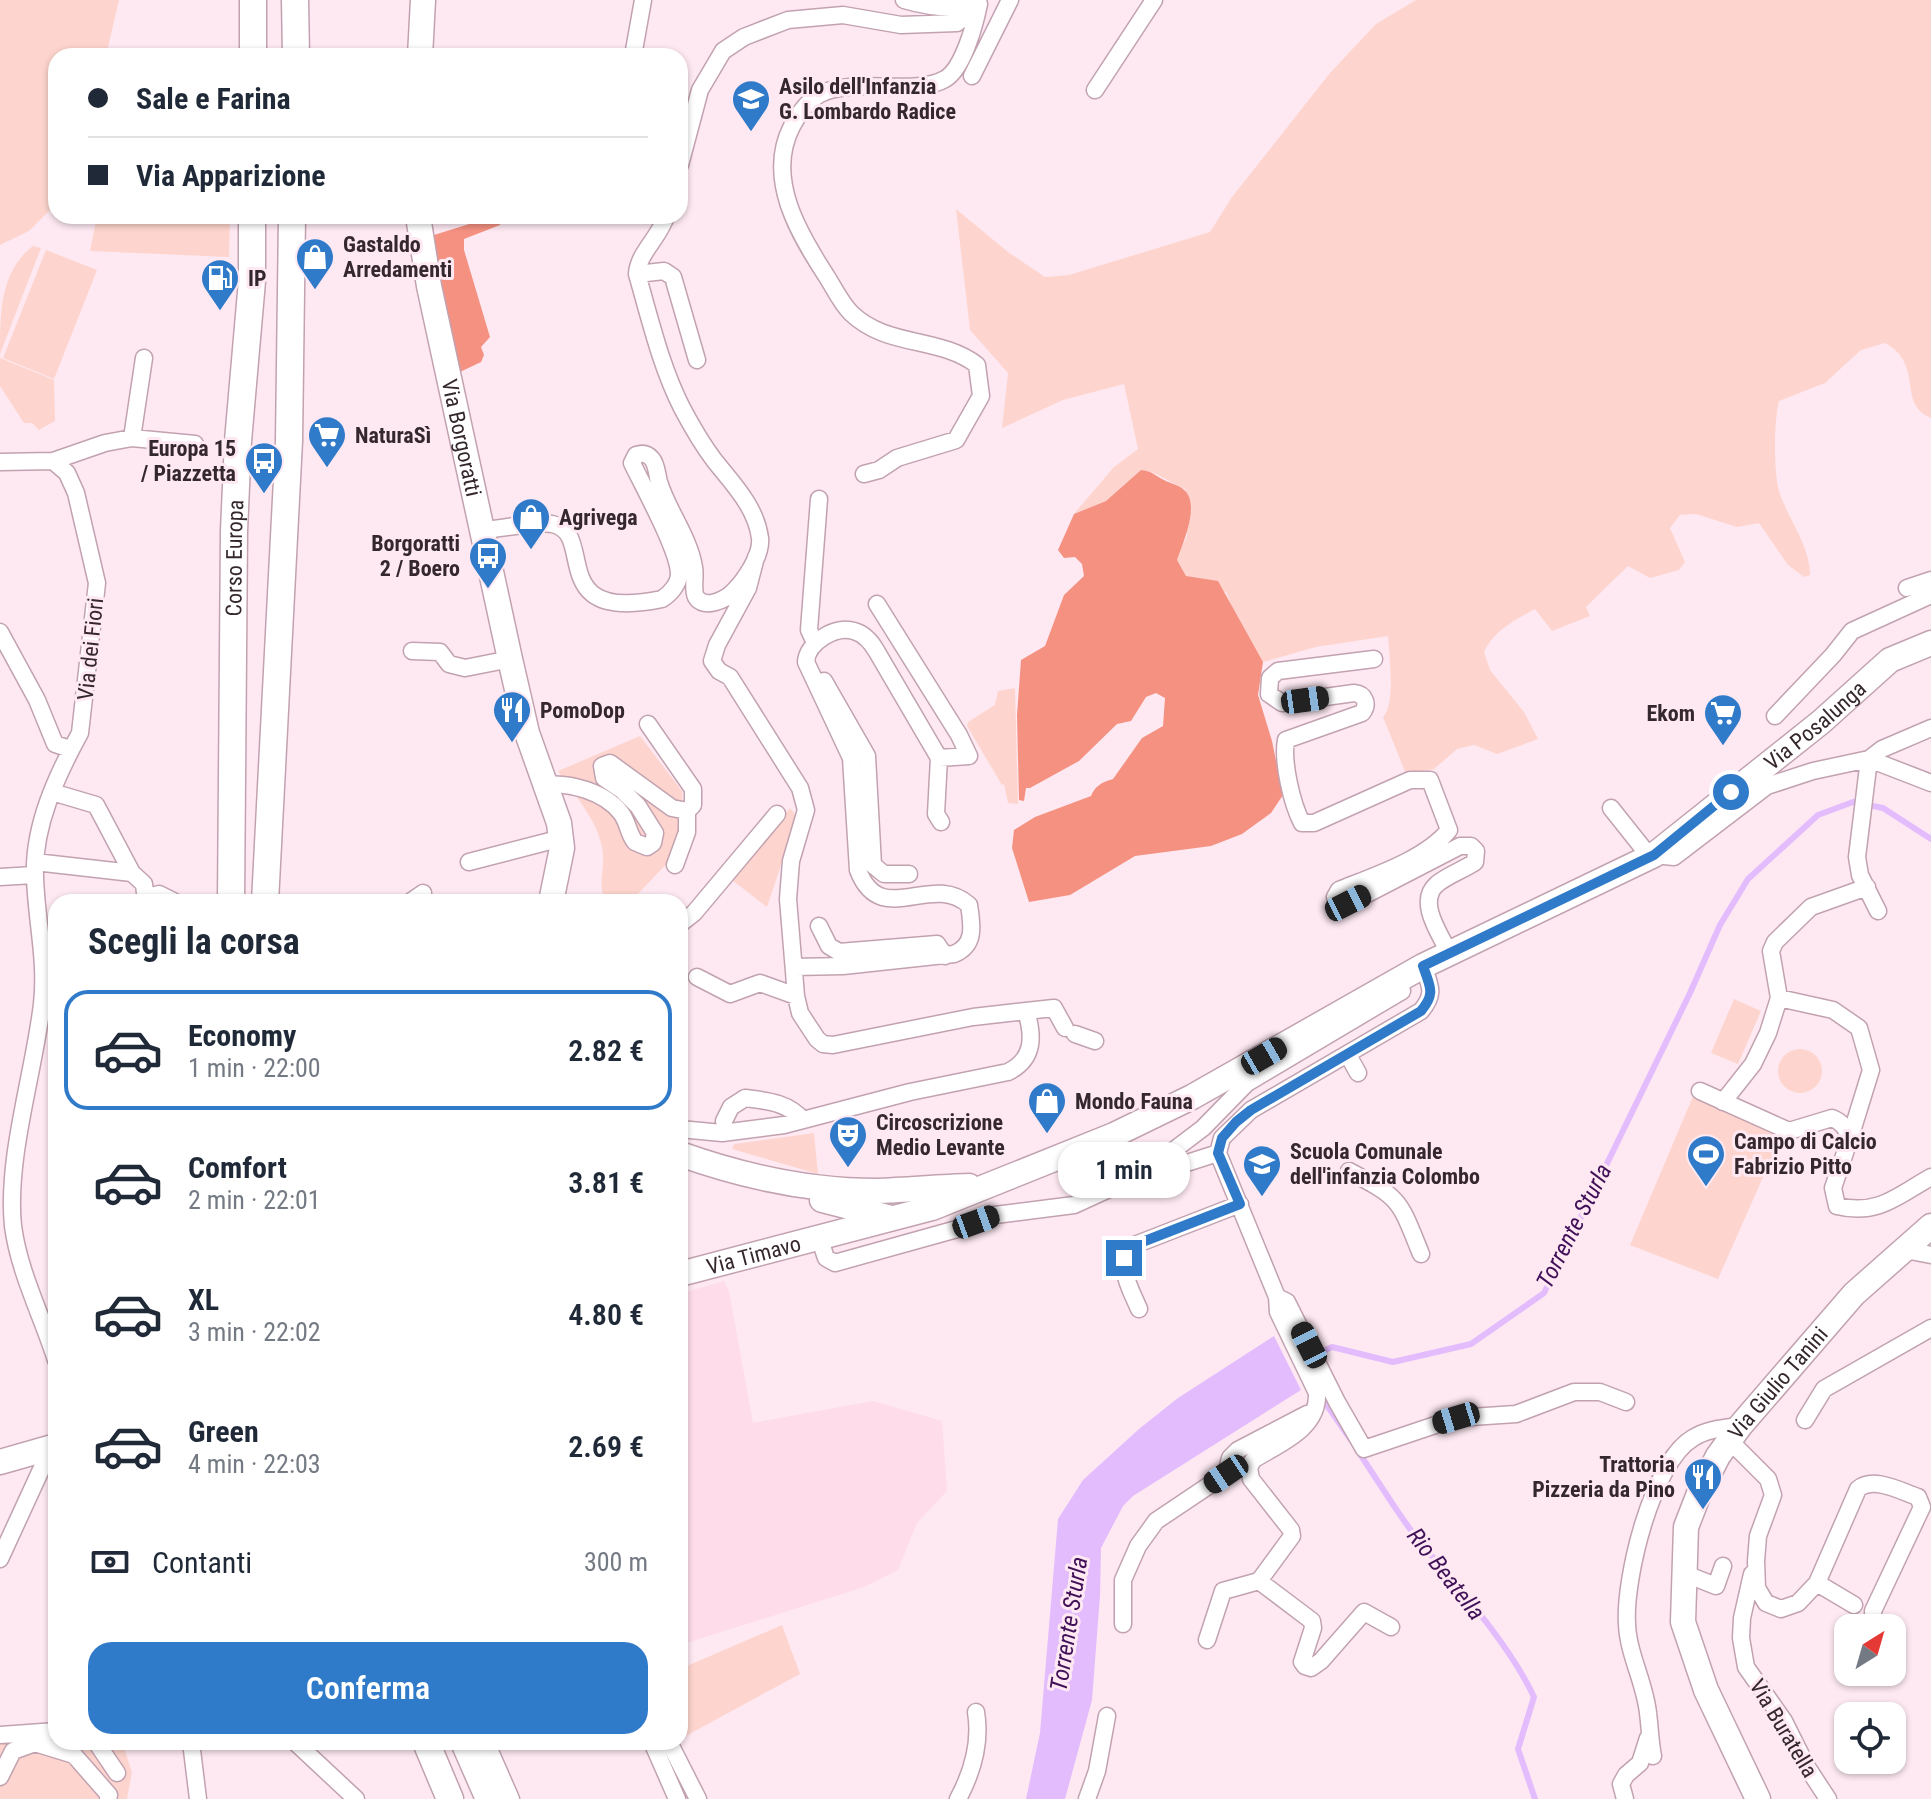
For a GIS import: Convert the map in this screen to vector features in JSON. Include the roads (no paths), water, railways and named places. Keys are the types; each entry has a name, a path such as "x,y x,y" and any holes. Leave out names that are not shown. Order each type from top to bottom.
{"main road":[{"path":"253,0 253,48"},
{"path":"295,0 296,48"},
{"path":"420,48 423,0"},
{"name":"Corso Europa","path":"231,894 234,531 238,441 252,281 252,224"},
{"name":"Corso Europa","path":"265,894 289,441 292,224"},
{"name":"Via Borgoratti","path":"419,224 429,286 527,733 562,837 553,894"},
{"name":"Via Posalunga","path":"822,1236 932,1208 1114,1135 1192,1097 1420,973 1449,953 1652,856 1821,722 1890,660 1931,643"},
{"name":"Via Posalunga","path":"688,1156 813,1193 861,1196 991,1184"},
{"path":"813,1193 831,1220 822,1236"},
{"path":"822,1236 861,1196"},
{"name":"Via Posalunga","path":"861,1196 890,1217"},
{"name":"Via Giulio Tanini","path":"1758,1799 1706,1690 1683,1622 1686,1527 1718,1456 1735,1434 1854,1294 1931,1226"},
{"name":"Via Timavo","path":"688,1272 822,1236"},
{"path":"0,1462 48,1448"},
{"path":"429,1750 450,1799"},
{"path":"468,1750 489,1799"}],"street":[{"path":"634,48 643,0"},
{"path":"904,0 921,6 958,9 981,2"},
{"path":"972,76 1010,0"},
{"path":"1095,90 1154,0"},
{"path":"688,135 700,90 723,51 744,37 788,20 843,15 901,25 957,23 981,2"},
{"path":"864,474 879,470 897,458 956,440 981,396 977,365 966,357 938,347 883,335 850,312 805,244 785,195 782,157 788,134 800,110 820,94 850,88 931,86 949,78 973,32 981,2"},
{"path":"663,224 638,264 637,274 665,366 681,406 714,459 742,495 753,515 760,542 748,588 717,645 712,661 719,671 730,677 800,788 806,810 791,861 788,899 800,1013 817,1039 823,1044 833,1045 973,1017 1054,1008 1070,1031 1095,1041"},
{"path":"637,274 664,271 673,277 697,360"},
{"path":"132,438 144,358"},
{"path":"0,462 53,461 105,443 132,438 195,444"},
{"path":"483,530 552,524 563,530 572,542 582,583 594,597 612,604 662,599 677,582 679,572 660,519 632,463 641,453 654,461 664,494 692,559 697,598 709,603 719,602 732,594 756,557"},
{"name":"Via dei Fiori","path":"35,868 52,792 83,720 97,583 76,493 67,473 53,461"},
{"path":"815,643 809,630 819,499"},
{"path":"1907,588 1931,580"},
{"path":"1775,716 1852,631 1931,595"},
{"path":"877,604 969,756 939,758"},
{"path":"794,967 843,966 945,956 962,951 973,932 969,905 958,895 943,893 894,898 872,895 864,885 858,870 851,758 813,683 806,662 806,656 815,643 844,630 855,631 870,640 939,758 936,814 941,822"},
{"path":"0,632 37,700 55,744 70,749"},
{"path":"412,651 440,652 449,664 465,668 510,659"},
{"path":"1374,659 1278,671 1270,678 1269,694 1282,703 1354,693 1365,700 1362,713 1286,740 1284,751 1295,811 1302,823 1314,823 1410,780 1430,780 1449,830 1441,840 1422,853 1339,890 1336,899 1341,905 1346,905 1460,846 1471,846 1476,851 1475,862 1437,884 1429,897 1428,906 1449,953"},
{"path":"813,683 822,678 867,756 873,865 884,874 909,874"},
{"path":"648,724 693,789 693,805 687,811 687,832 675,865"},
{"path":"1878,911 1860,875 1857,857 1867,766 1882,749 1931,728"},
{"path":"545,785 570,785 609,803 620,812 630,836 640,846 647,847 653,843 655,833 638,806 604,778 602,766 610,763 618,766 672,808 687,811"},
{"path":"1611,808 1652,856 1674,857 1767,786 1813,771 1867,766 1931,783"},
{"path":"52,792 96,805 132,873 144,884 145,894"},
{"path":"688,918 777,814"},
{"path":"469,862 550,841"},
{"path":"0,877 35,868 132,873"},
{"path":"35,868 42,934 42,1003 12,1184 13,1228 48,1337"},
{"path":"1723,1102 1753,1064 1768,1033 1779,998 1771,951 1775,942 1811,907 1867,887"},
{"path":"819,926 829,946 839,952 937,944 945,956"},
{"path":"822,1236 826,1258 835,1263 957,1229 995,1215 1074,1205 1144,1173 1203,1128 1247,1083 1420,973 1431,990 1429,1000 1421,1011 1251,1110 1222,1138 1218,1153 1321,1397 1364,1449 1456,1418 1516,1414 1574,1392 1600,1392 1626,1402"},
{"path":"697,977 730,994 760,983 796,996"},
{"path":"1779,998 1833,1010 1859,1028 1871,1070 1833,1188 1837,1206 1857,1211 1879,1206 1931,1177"},
{"path":"688,1130 722,1133 784,1125 910,1092 1008,1072 1022,1065 1029,1050 1032,1030 1026,1011"},
{"path":"1348,1055 1358,1073"},
{"path":"1700,1091 1789,1131 1832,1118 1845,1126 1850,1138"},
{"path":"724,1121 731,1107 745,1098 781,1104 795,1110 803,1120"},
{"path":"1144,1173 1165,1170 1218,1153"},
{"path":"1349,1171 1388,1191 1400,1203 1421,1254"},
{"path":"1139,1309 1124,1273 1124,1258 1132,1246 1240,1204"},
{"path":"1905,1250 1931,1255"},
{"path":"1805,1420 1824,1389 1931,1328"},
{"path":"1207,1640 1223,1591 1259,1581 1292,1536 1291,1530 1251,1479 1249,1468 1253,1460 1308,1425 1321,1397"},
{"path":"1123,1624 1123,1580 1138,1546 1156,1521 1226,1474 1230,1458 1238,1450 1321,1397"},
{"path":"1653,1756 1648,1736 1648,1712 1627,1627 1626,1598 1631,1569 1654,1490 1675,1456 1692,1438 1716,1429 1735,1434"},
{"name":"Via Buratella","path":"1735,1434 1768,1479 1773,1495 1758,1536 1757,1588 1766,1603 1781,1609 1798,1603 1817,1583 1858,1489 1865,1483 1875,1483 1918,1497 1922,1507 1873,1614"},
{"path":"0,1559 48,1458"},
{"name":"Via Buratella","path":"1756,1561 1742,1618 1741,1638 1746,1667 1784,1721 1807,1767 1828,1799"},
{"path":"1683,1573 1716,1586 1723,1566"},
{"path":"1259,1581 1312,1621 1313,1628 1302,1662 1305,1666 1311,1668 1321,1661 1364,1612 1391,1627"},
{"path":"1817,1583 1854,1605"},
{"path":"958,1799 968,1781 977,1743 976,1712"},
{"path":"1087,1799 1097,1771 1107,1716"},
{"path":"0,1735 48,1732"},
{"path":"1625,1799 1621,1784 1640,1763 1648,1736"},
{"path":"0,1777 13,1751 35,1743 48,1747"},
{"path":"58,1750 74,1755 109,1795 108,1799"},
{"path":"101,1750 117,1773"},
{"path":"192,1750 198,1799"},
{"path":"304,1750 356,1799"},
{"path":"490,1750 511,1799"},
{"path":"656,1750 677,1799"},
{"path":"673,1750 698,1799"}],"water":[{"path":"1274,1336 1301,1390 1133,1496 1123,1506 1101,1548 1092,1700 1065,1799 1026,1799 1040,1733 1058,1519 1083,1480 1139,1429 1178,1398"}],"waterway":[{"name":"Torrente Sturla","path":"1315,1355 1332,1347 1393,1362 1471,1344 1544,1293 1720,925 1748,879 1818,815 1853,802 1883,808 1931,839"},
{"name":"Rio Beatella","path":"1321,1397 1351,1440"},
{"name":"Rio Beatella","path":"1357,1450 1412,1531 1497,1636 1534,1697 1518,1749 1535,1799"}],"place":[{"name":"Asilo dell'Infanzia G. Lombardo Radice","path":"751,133"},
{"name":"Gastaldo Arredamenti","path":"315,291"},
{"name":"IP","path":"220,312"},
{"name":"NaturaSì","path":"327,469"},
{"name":"Europa 15 / Piazzetta","path":"264,495"},
{"name":"Agrivega","path":"531,551"},
{"name":"Borgoratti 2 / Boero","path":"488,590"},
{"name":"PomoDop","path":"512,744"},
{"name":"Ekom","path":"1723,747"},
{"name":"Mondo Fauna","path":"1047,1135"},
{"name":"Circoscrizione Medio Levante","path":"848,1169"},
{"name":"Campo di Calcio Fabrizio Pitto","path":"1706,1188"},
{"name":"Scuola Comunale dell'infanzia Colombo","path":"1262,1198"},
{"name":"Trattoria Pizzeria da Pino","path":"1703,1511"}]}
